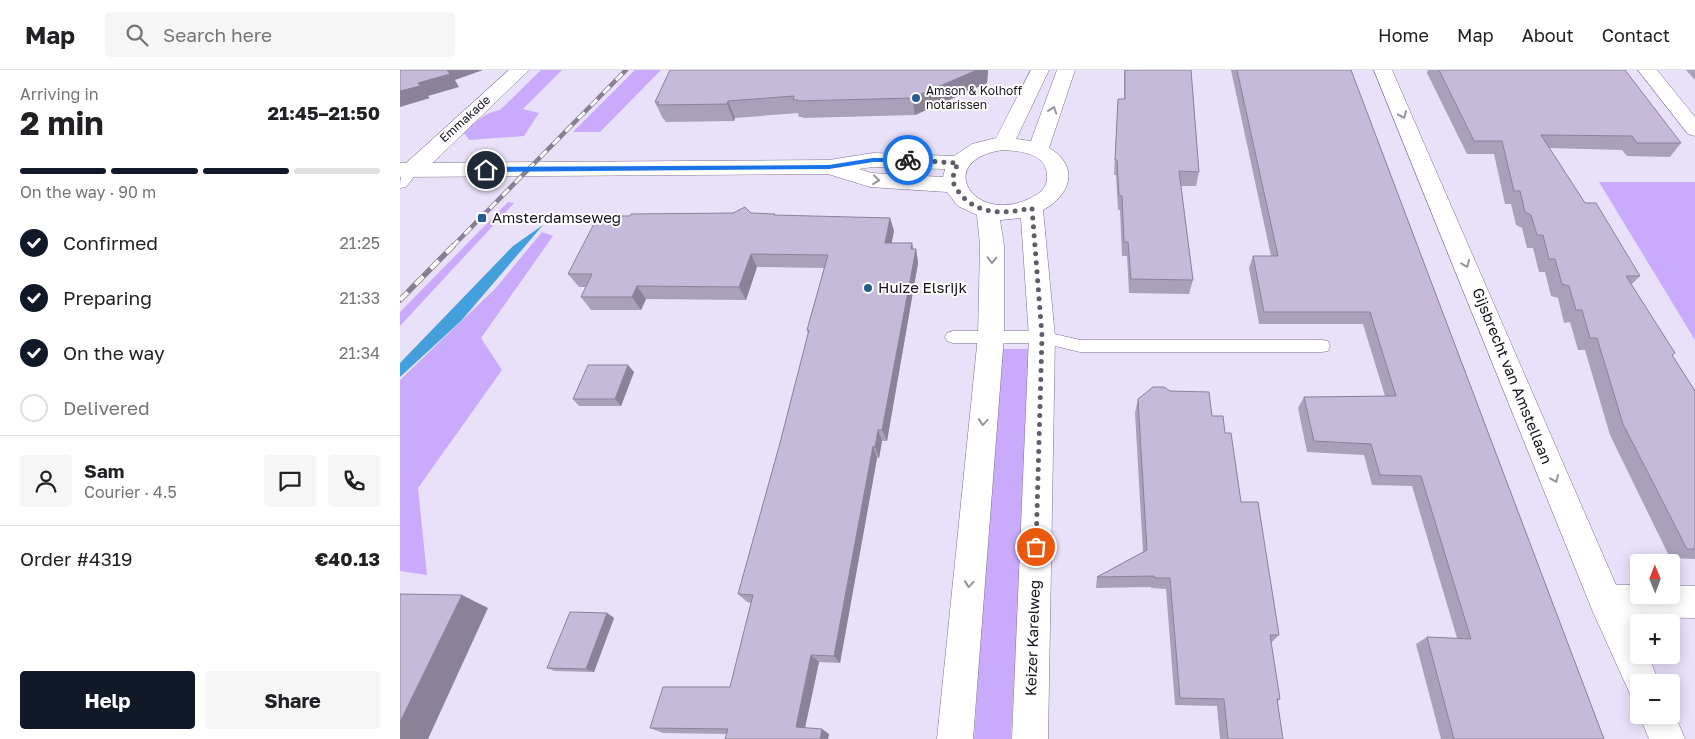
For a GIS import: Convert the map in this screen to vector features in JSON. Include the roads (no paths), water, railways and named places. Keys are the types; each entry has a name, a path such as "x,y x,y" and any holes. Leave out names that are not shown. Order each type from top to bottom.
{"main road":[{"name":"Emmakade","path":"404,174 520,70"},
{"path":"1003,144 1040,70"},
{"path":"1038,150 1066,70"},
{"name":"Gijsbrecht van Amstellaan","path":"1383,70 1427,169 1605,601 1638,674"},
{"path":"1647,70 1695,130"},
{"path":"1003,144 1021,145 1038,150 1052,159 1059,172 1058,186 1049,198 1032,208 1011,213 988,211 965,202 953,185 953,174 958,163 977,150 1003,144"},
{"path":"404,174 829,167 873,160 958,163"},
{"path":"829,167 870,180 953,185"},
{"name":"Keizer Karelweg","path":"1030,739 1042,336 1032,208"},
{"path":"955,739 991,336 992,245 988,211"},
{"path":"1605,601 1695,602"},
{"path":"1661,724 1668,739"}],"lane":[{"path":"953,337 1042,336 1080,346 1322,346"}],"water":[{"path":"543,225 461,321 400,377 400,363 513,246"}],"railway":[{"path":"452,247 626,70"},
{"path":"400,300 453,246"}],"place":[{"name":"Amson & Kolhoff notarissen","path":"916,98"},
{"name":"Amsterdamseweg","path":"482,218"},
{"name":"Huize Elsrijk","path":"868,288"}]}
